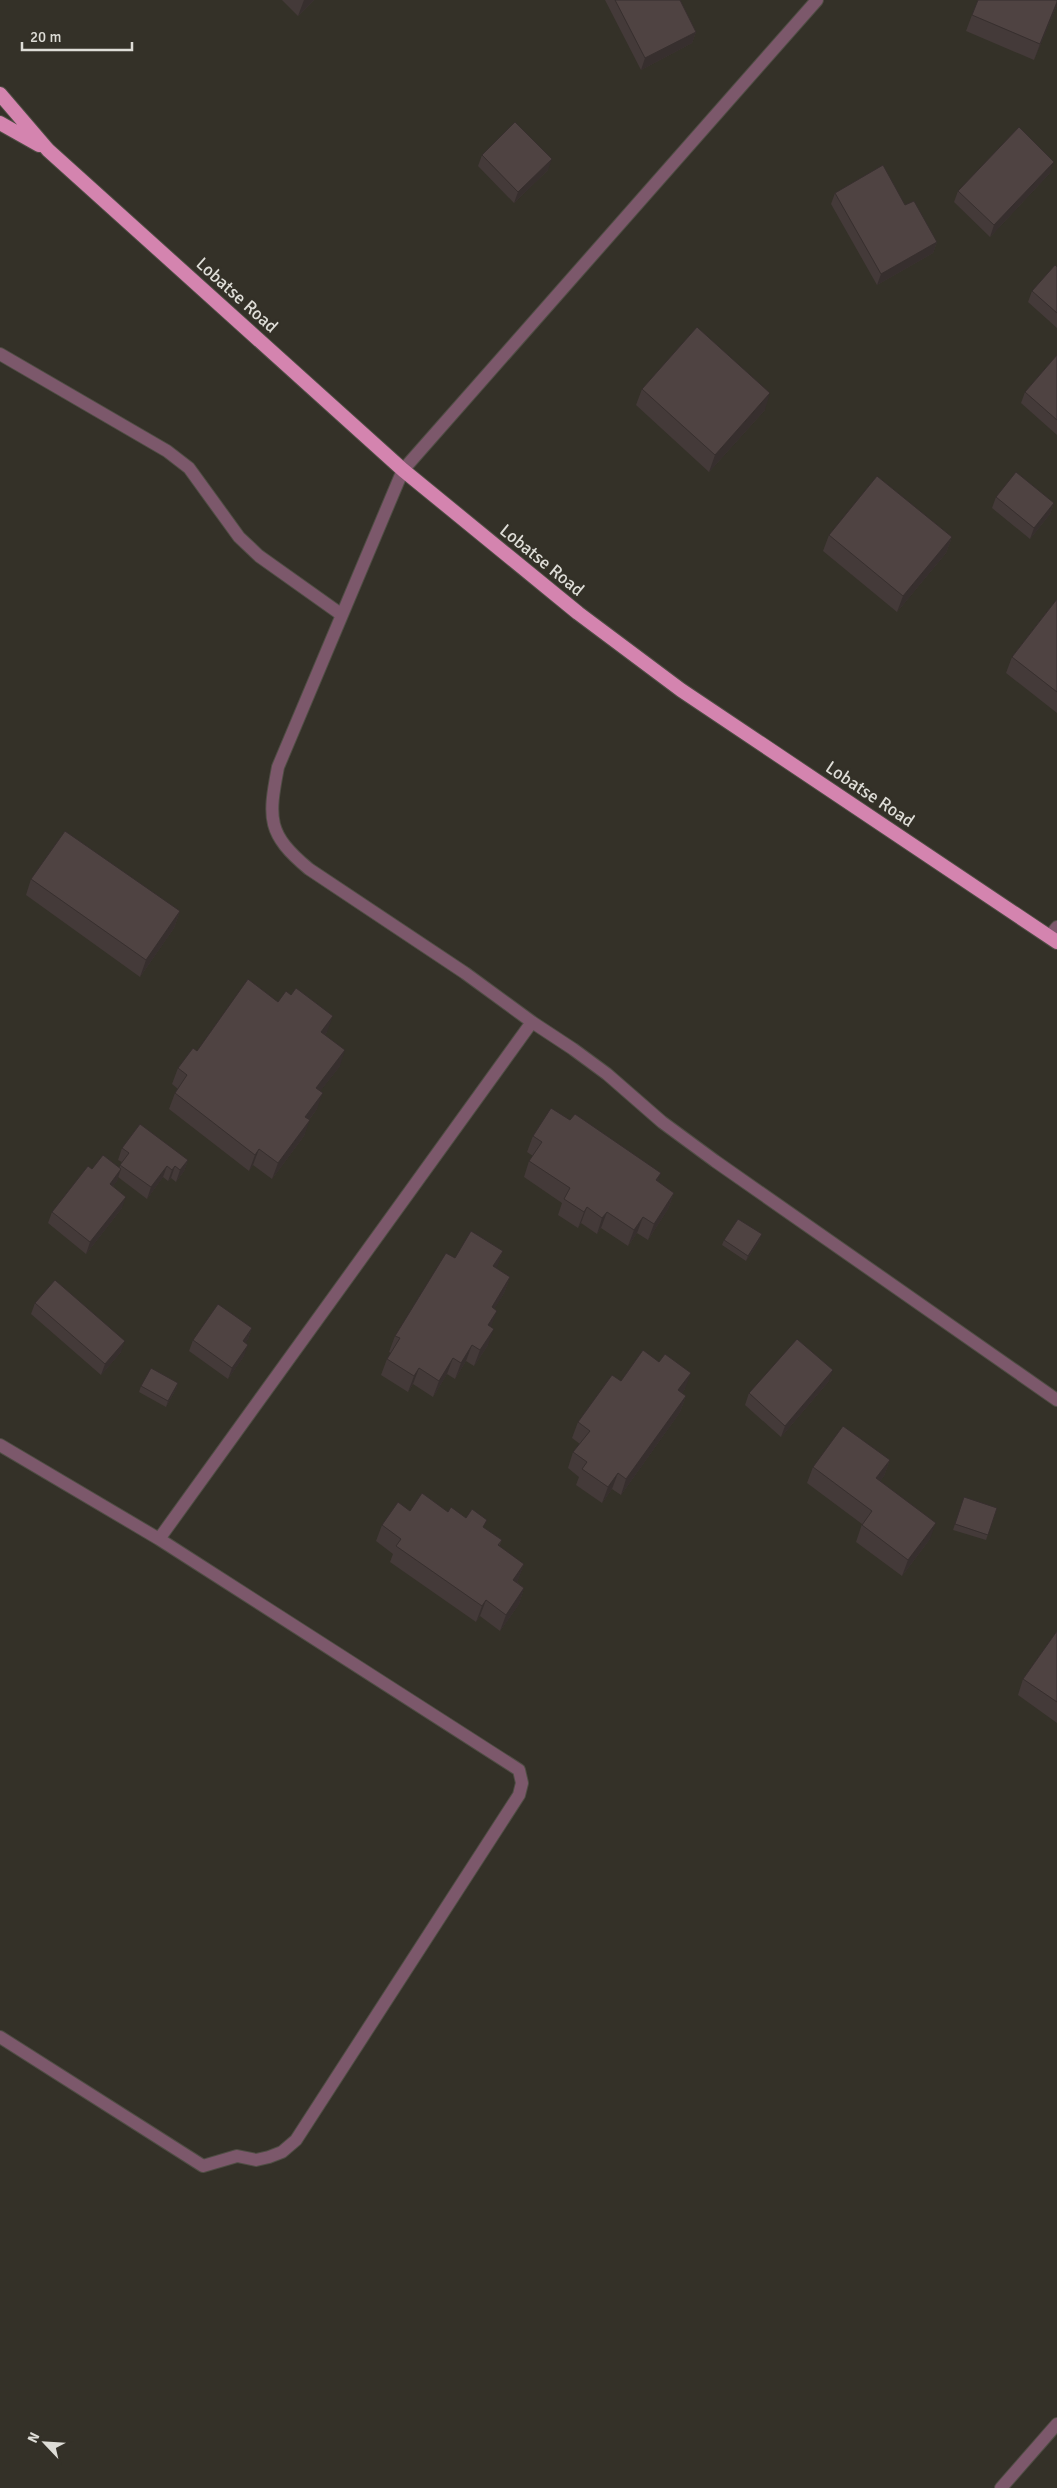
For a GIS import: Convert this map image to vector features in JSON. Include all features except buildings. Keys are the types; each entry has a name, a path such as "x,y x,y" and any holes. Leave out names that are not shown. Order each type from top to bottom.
{"highway":[{"name":"Lobatse Road","path":"0,94 48,150 403,470 578,613 681,690 1054,936"},
{"name":"Lobatse Road","path":"0,123 48,150"}],"street":[{"path":"817,0 403,470 278,767 272,797 273,821 277,837 288,851 309,869 466,973 607,1074 662,1122 715,1161 1057,1400"},
{"path":"0,354 167,451 188,468 239,537 259,556 342,615"},
{"path":"160,1540 532,1022"},
{"path":"0,1445 160,1540 519,1770 522,1783 519,1795 296,2140 282,2152 256,2160 237,2156 203,2166 0,2038"},
{"path":"1000,2488 1057,2424"}]}
